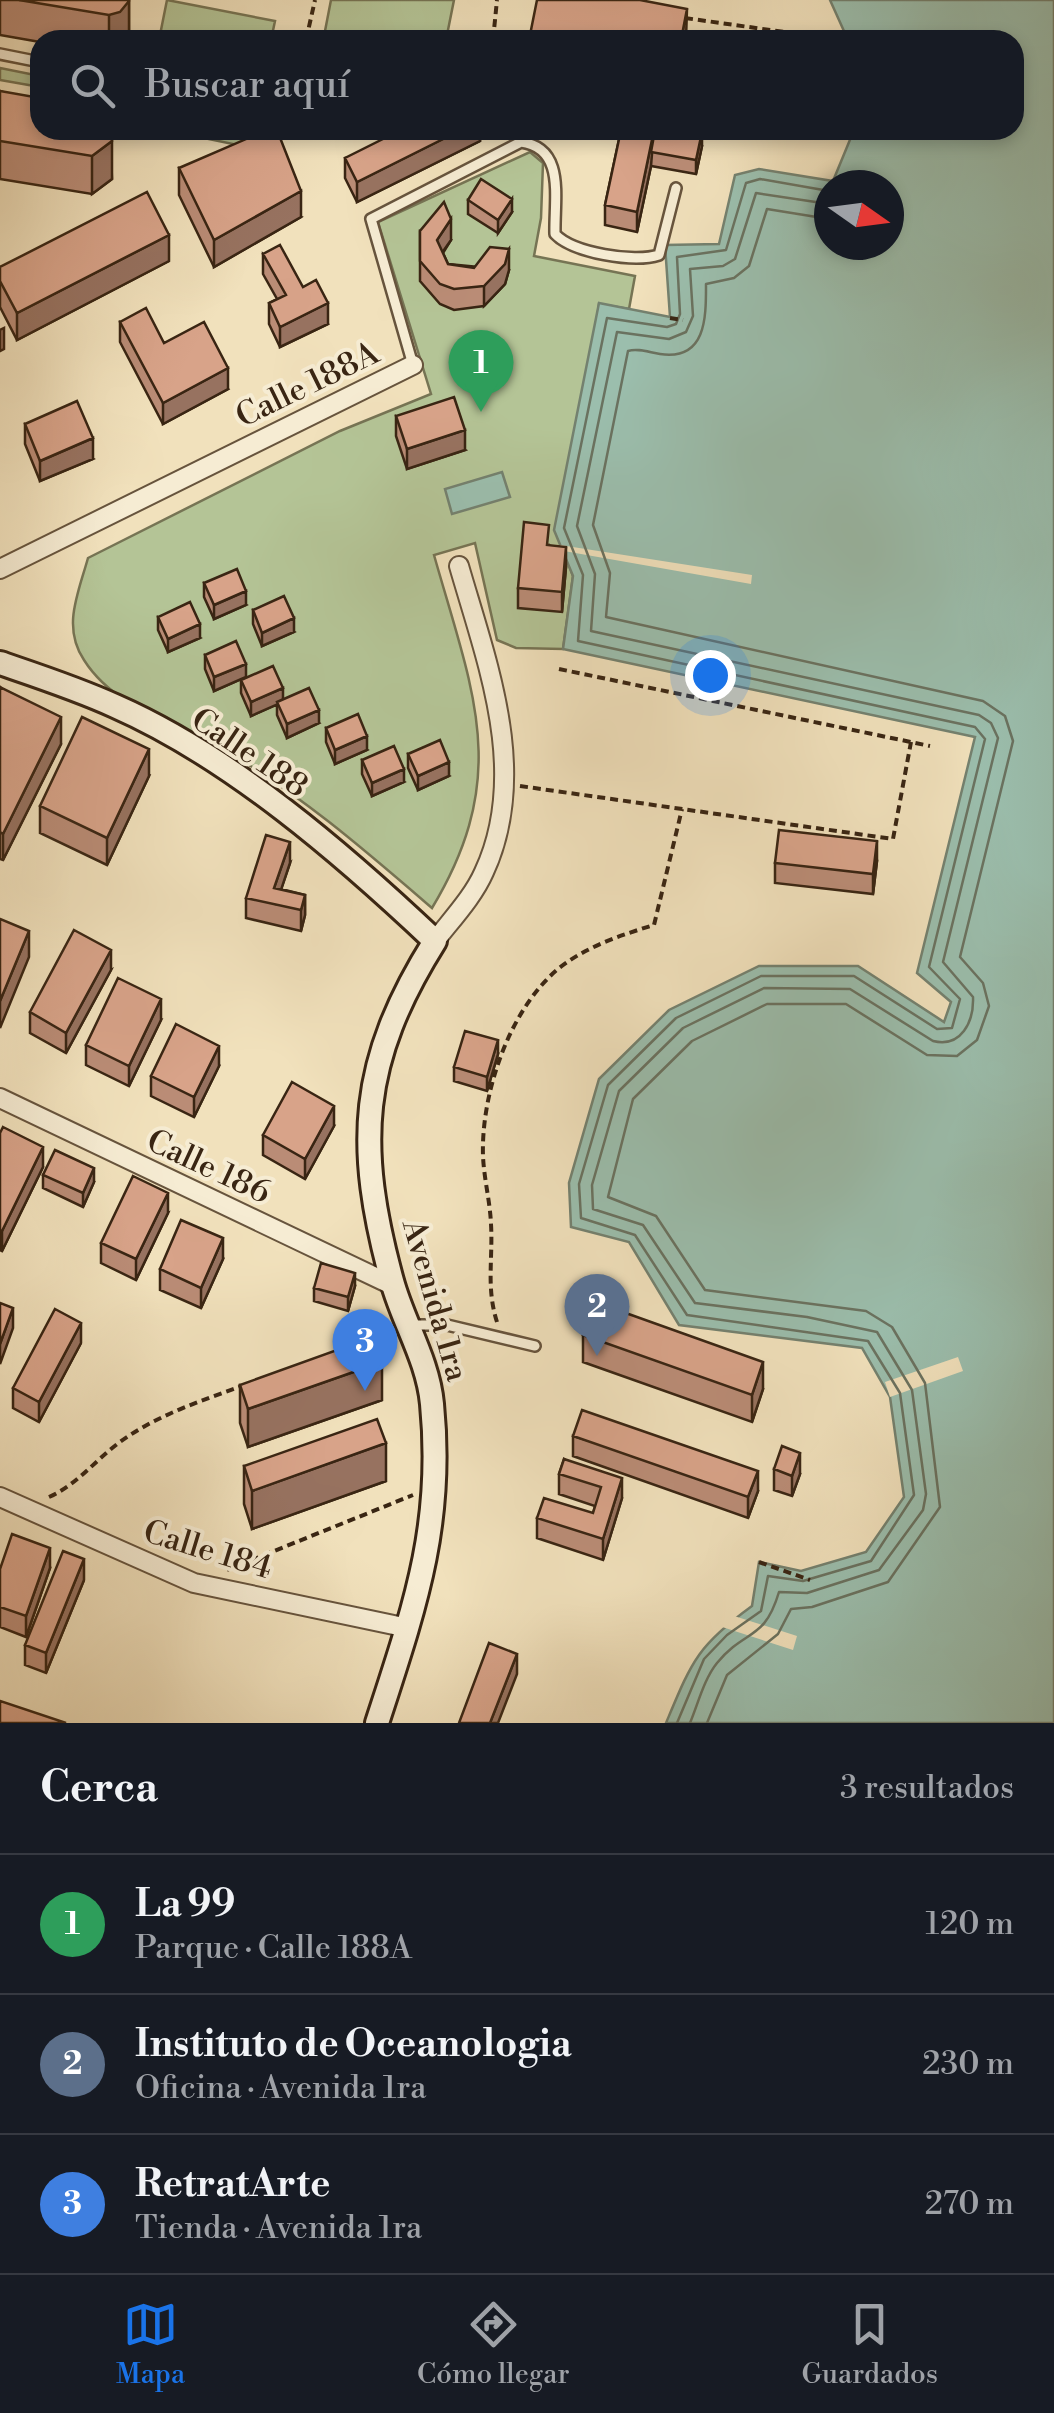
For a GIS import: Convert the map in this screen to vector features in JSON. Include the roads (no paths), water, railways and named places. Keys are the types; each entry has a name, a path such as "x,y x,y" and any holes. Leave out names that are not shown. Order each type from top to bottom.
{"street":[{"name":"Calle 188A","path":"0,569 414,365"},
{"name":"Avenida 1ra","path":"377,1723 408,1628 433,1531 436,1486 432,1399 410,1325 392,1285 368,1166 371,1100 386,1034 436,941 484,874 495,843 504,784 496,696 460,566"},
{"name":"Calle 188","path":"0,663 117,706 214,762 358,868 436,941"},
{"name":"Calle 186","path":"0,1098 392,1285"},
{"name":"Calle 184","path":"0,1497 194,1582 408,1628"}],"lane":[{"path":"0,54 30,60"},
{"name":"Calle 188A","path":"414,365 370,218 521,142 538,144 547,150 552,165 555,234 564,244 646,259 660,255 665,244 676,188"},
{"path":"410,1325 447,1325 535,1346"}],"water":[{"path":"830,0 1054,0 1054,1723 666,1723 698,1656 719,1632 752,1606 759,1562 801,1571 866,1552 904,1497 890,1397 862,1348 679,1325 629,1242 571,1227 569,1183 599,1079 669,1010 759,966 858,966 944,1022 951,1002 917,973 975,737 563,649 573,576 554,530 599,303 670,317 665,245 719,244 735,175 759,169 814,178 814,260 904,260 904,170 838,170 850,140 1024,140 1024,30 844,30"},
{"path":"502,472 510,497 452,514 445,489"}],"place":[{"name":"La 99","path":"481,412"},
{"name":"Instituto de Oceanologia","path":"597,1356"},
{"name":"RetratArte","path":"365,1391"}]}
